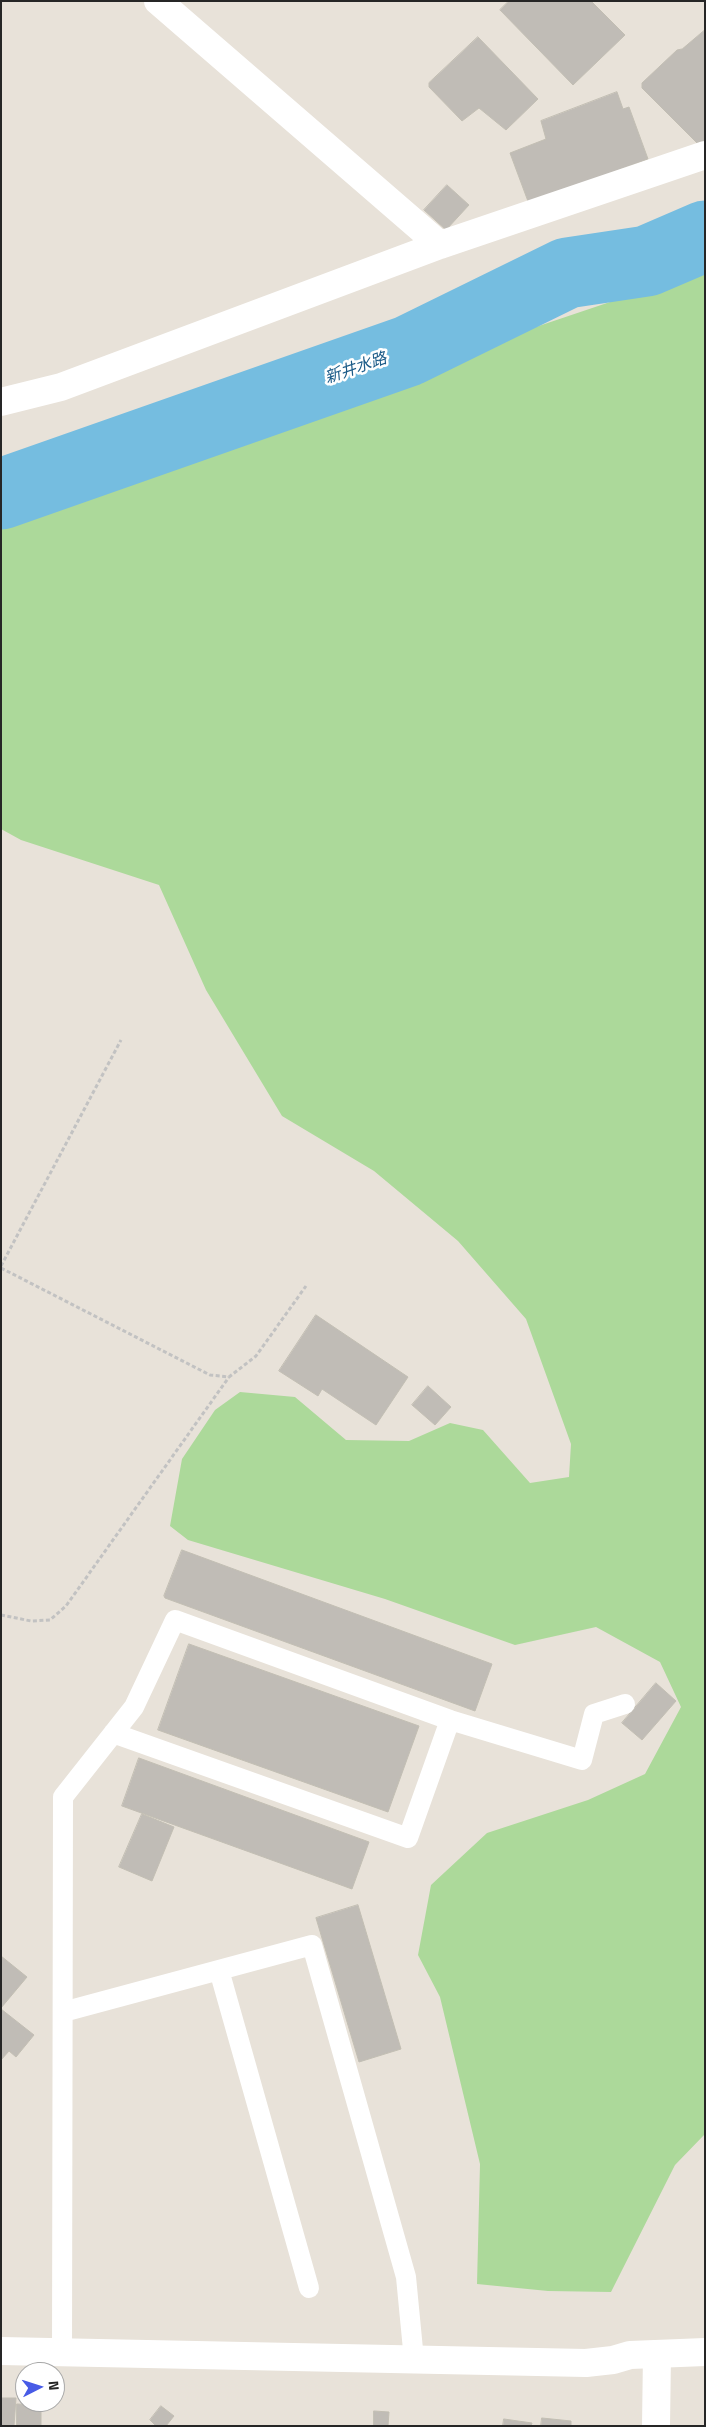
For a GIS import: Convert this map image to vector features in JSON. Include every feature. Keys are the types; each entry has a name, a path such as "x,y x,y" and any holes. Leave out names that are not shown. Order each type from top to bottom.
{"street":[{"path":"158,1 440,245"},
{"path":"1,402 61,387 440,245 705,155"},
{"path":"1,2352 586,2363 612,2360 630,2354 705,2352"},
{"path":"656,2426 657,2354"}],"lane":[{"path":"62,2353 63,1797 134,1707 175,1620 450,1720 582,1760 594,1714 626,1704"},
{"path":"114,1733 408,1838 450,1720"},
{"path":"63,2012 312,1945 406,2277 414,2360"},
{"path":"218,1970 309,2288"}],"path":[{"path":"121,1040 1,1267 210,1375 229,1377"},
{"path":"1,1615 31,1621 50,1620 66,1606 229,1377 256,1356 306,1286"}],"green space":[{"path":"705,270 705,2134 675,2165 611,2292 548,2291 477,2284 480,2164 440,1997 418,1955 431,1885 487,1833 588,1800 645,1774 681,1707 660,1662 596,1627 515,1645 385,1599 188,1540 170,1526 182,1459 215,1410 240,1392 295,1397 346,1440 409,1441 450,1423 483,1430 530,1483 569,1477 571,1444 526,1319 458,1241 374,1171 282,1116 206,990 159,885 21,840 1,829 1,481 226,430 370,354 515,334"}],"building":[{"path":"509,1 591,1 625,35 573,85 500,10"},
{"path":"705,30 705,141 697,143 642,88 642,83 677,50 682,49"},
{"path":"478,37 538,99 506,130 479,108 462,121 429,87 429,83"},
{"path":"617,92 623,109 629,107 648,159 529,204 510,153 546,139 541,121"},
{"path":"447,185 469,205 446,230 424,210"},
{"path":"316,1315 408,1377 376,1425 322,1389 318,1396 279,1371"},
{"path":"428,1386 451,1407 435,1425 412,1405"},
{"path":"182,1550 492,1664 475,1711 165,1598 164,1596"},
{"path":"189,1644 419,1726 388,1812 158,1730"},
{"path":"656,1683 676,1701 642,1740 622,1723"},
{"path":"139,1758 369,1842 352,1889 122,1806"},
{"path":"142,1814 174,1827 152,1881 119,1867"},
{"path":"358,1905 401,2049 359,2062 316,1918"},
{"path":"1,1956 27,1977 1,2008"},
{"path":"1,2009 34,2035 16,2057 9,2051 1,2060"},
{"path":"1,2398 15,2398 14,2426 1,2425"},
{"path":"161,2406 174,2416 166,2426 156,2426 150,2420"},
{"path":"374,2411 389,2412 388,2426 374,2426"},
{"path":"17,2412 41,2412 41,2426 17,2426"},
{"path":"542,2418 571,2421 571,2426 541,2426"},
{"path":"504,2419 532,2423 531,2426 503,2426"}],"waterway":[{"name":"新井水路","path":"1,494 408,351 567,273 647,261 705,236"}]}
